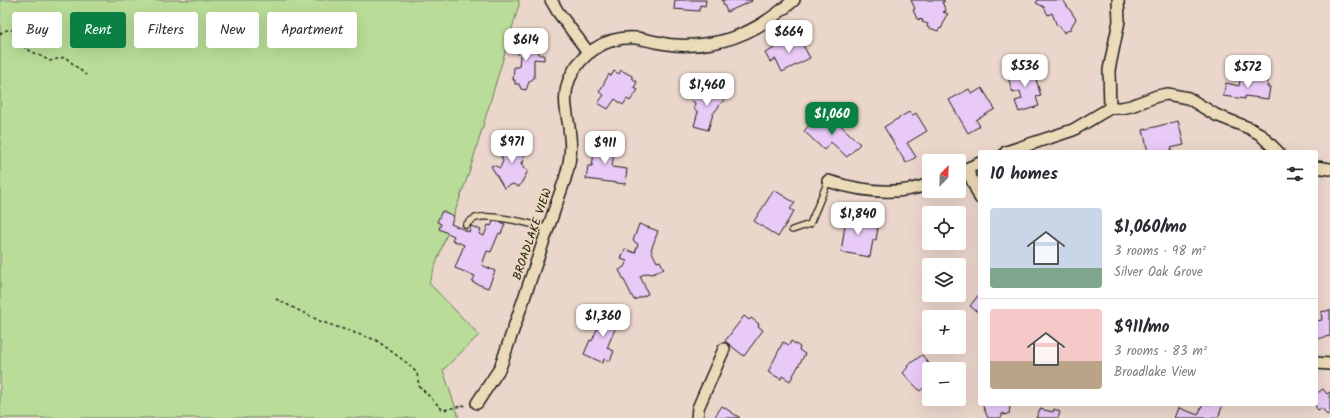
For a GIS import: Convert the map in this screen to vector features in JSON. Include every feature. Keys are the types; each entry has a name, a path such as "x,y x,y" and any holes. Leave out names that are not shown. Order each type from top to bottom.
{"street":[{"path":"551,0 558,12 588,52"},
{"name":"BROADLAKE VIEW","path":"478,403 500,368 565,179 570,159 571,138 564,105 565,94 574,71 588,52 610,42 622,39 635,38 676,45 699,45 725,40 739,36 765,23 794,0"},
{"path":"1110,108 1109,70 1119,21 1118,0"},
{"path":"1012,150 1073,130 1110,108 1131,106 1157,96 1167,94 1188,98 1216,115 1260,134 1276,150"},
{"path":"966,169 978,164"},
{"path":"1318,168 1330,169"},
{"path":"966,175 978,195"},
{"path":"828,181 859,190 875,191 906,189 922,186"},
{"path":"697,418 698,408 724,349"},
{"path":"1318,363 1330,364"}],"lane":[{"path":"792,230 810,224 828,181"},
{"path":"466,225 476,218 485,216 520,221 548,229"}],"path":[{"path":"0,34 4,30 11,29 25,38 25,48 50,61 65,57 86,75"},
{"path":"276,299 322,322 376,340 407,363 417,373 419,386 443,410 478,403"}],"green space":[{"path":"0,0 519,0 519,5 469,173 429,283 479,335 443,370 459,418 0,418"}],"building":[{"path":"675,0 706,0 705,6 700,5 699,11 674,9"},
{"path":"722,0 752,0 752,1 727,12"},
{"path":"911,0 944,0 944,2 942,2 946,11 943,12 948,14 944,19 945,20 941,29 940,28 938,31 927,27 928,24 922,22 923,20 917,19"},
{"path":"1038,0 1063,0 1076,19 1071,27 1072,28 1064,33 1059,25 1057,26 1052,13 1048,15 1044,7 1036,3"},
{"path":"524,33 540,50 538,52 540,55 544,55 544,60 534,59 534,78 529,82 526,90 521,89 519,84 515,84 515,80 513,80 514,67 519,67 520,56 514,49 518,46 516,44"},
{"path":"798,36 810,58 782,72 776,59 770,62 765,53"},
{"path":"1032,66 1041,96 1036,97 1039,106 1019,112 1015,101 1022,99 1020,91 1013,93 1007,74"},
{"path":"621,70 632,76 632,78 637,82 634,88 638,90 630,101 627,99 623,105 615,99 608,109 598,103 604,95 599,92 609,74 611,76 614,71 619,74"},
{"path":"1241,75 1268,80 1267,87 1270,87 1268,99 1245,96 1245,99 1223,96 1226,83 1239,86"},
{"path":"714,87 726,97 713,114 708,130 694,126 698,112 694,109 695,103 691,100 695,94 701,95 706,89 710,92"},
{"path":"982,88 995,109 976,120 980,126 968,133 949,100 969,89 972,94"},
{"path":"909,112 912,116 916,113 927,131 907,143 916,157 906,163 884,127"},
{"path":"830,115 860,144 847,157 831,142 824,150 804,131 816,118 822,123"},
{"path":"1178,121 1184,145 1171,148 1172,150 1148,150 1143,130"},
{"path":"520,137 524,145 521,152 525,154 522,160 524,161 523,163 521,162 521,164 524,165 523,168 528,171 519,187 513,184 504,188 491,166 493,165 500,168 503,161 500,152 501,150 504,151 505,146 503,145"},
{"path":"596,140 615,143 612,167 627,169 625,184 586,179 588,166 592,166"},
{"path":"774,190 795,203 790,209 794,211 778,237 754,221"},
{"path":"442,211 454,216 451,224 469,232 471,226 481,230 479,234 484,236 488,225 491,226 494,220 505,224 501,234 499,233 491,252 487,251 482,265 495,271 488,288 472,282 475,276 455,268 464,245 452,240 454,236 439,229 441,224 437,222"},
{"path":"847,212 864,214 863,225 878,228 876,240 873,240 870,257 841,252"},
{"path":"639,224 658,231 651,250 657,262 660,261 664,269 652,274 647,273 640,276 648,294 634,300 619,270 624,267 627,261 621,259 625,249 635,253 638,244 633,241"},
{"path":"978,296 978,312 970,306"},
{"path":"604,310 620,317 607,348 614,351 610,361 604,359 603,363 584,354 590,340 592,341"},
{"path":"1330,310 1330,336 1318,339 1318,321 1322,320 1321,312"},
{"path":"744,316 749,320 751,318 759,324 758,326 763,330 744,356 725,341"},
{"path":"791,341 800,347 799,350 805,354 790,381 782,376 781,379 768,372 783,342 789,345"},
{"path":"922,355 928,362 922,362 922,389 920,391 903,373 908,367 907,366"},
{"path":"1323,389 1327,394 1330,392 1330,413 1327,415 1322,408 1318,410 1315,406 1318,406 1318,393"},
{"path":"722,406 740,418 714,418"},
{"path":"983,406 1009,406 1010,413 1004,415 1004,413 1002,414 1002,417 1000,418 988,418"},
{"path":"1202,406 1222,406 1218,418 1175,418 1179,408 1198,415"},
{"path":"1040,409 1053,412 1054,409 1060,412 1058,418 1036,418"}]}
